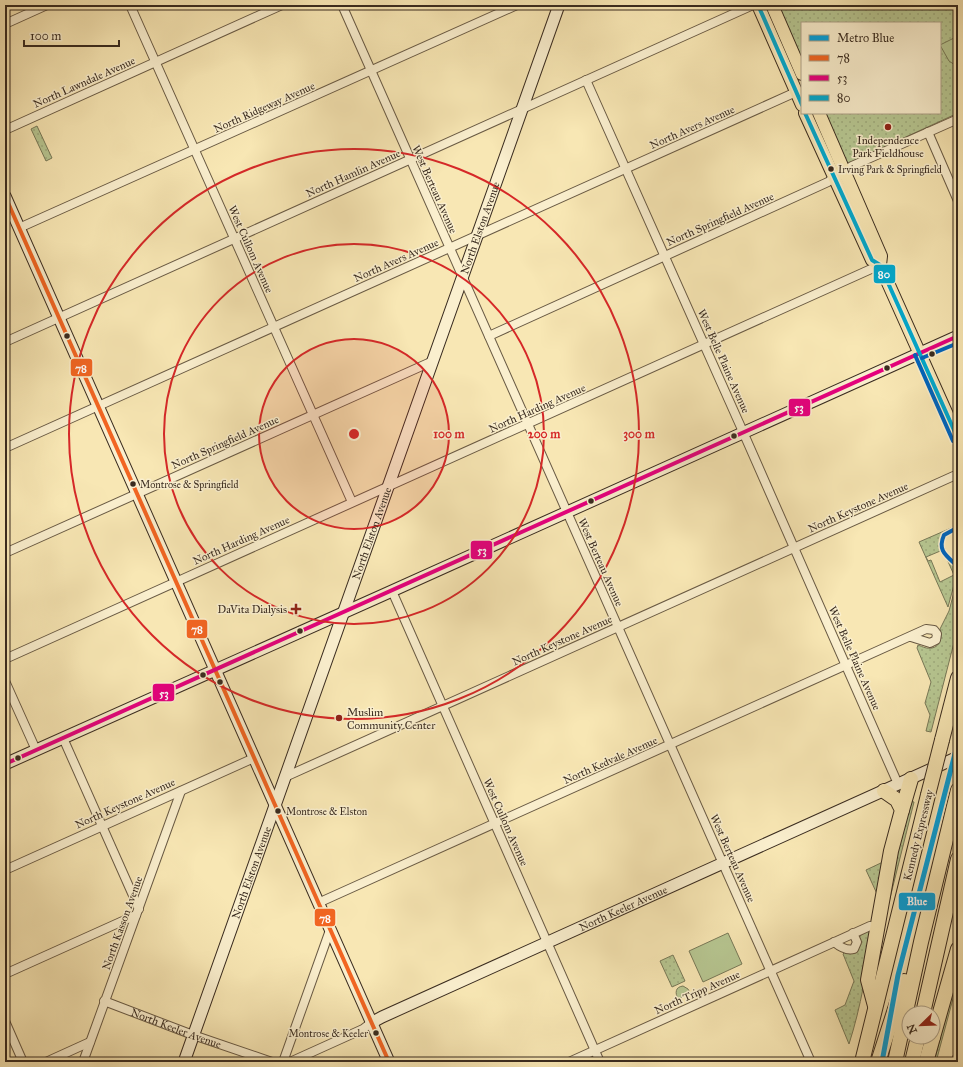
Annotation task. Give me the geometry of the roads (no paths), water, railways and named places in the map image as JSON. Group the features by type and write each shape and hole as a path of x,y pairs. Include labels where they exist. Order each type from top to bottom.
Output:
{"highway":[{"name":"Kennedy Expressway","path":"862,1062 958,678"},
{"path":"875,1007 868,980 890,858 902,810 905,781"},
{"path":"895,1062 921,942 958,790"},
{"path":"884,791 897,800 902,810"},
{"path":"925,1005 958,859"},
{"path":"878,1062 910,963 921,942"},
{"path":"941,1009 958,949"},
{"path":"912,1062 916,1045"},
{"path":"926,1062 931,1045"}],"main road":[{"path":"758,5 799,91"},
{"path":"772,5 801,72"},
{"name":"North Elston Avenue","path":"184,1062 523,109 556,8"},
{"path":"805,114 872,260 880,265"},
{"path":"819,114 845,170 880,256 880,265 958,439"},
{"path":"5,196 389,1062"},
{"path":"5,764 958,336"},
{"name":"North Keeler Avenue","path":"372,1023 382,1016 958,757"}],"street":[{"path":"5,24 47,5"},
{"name":"West Cullom Avenue","path":"130,5 352,502"},
{"name":"North Lawndale Avenue","path":"5,130 282,5"},
{"name":"West Berteau Avenue","path":"342,5 811,1062"},
{"name":"North Ridgeway Avenue","path":"19,228 517,5"},
{"name":"North Hamlin Avenue","path":"5,342 753,5"},
{"name":"West Belle Plaine Avenue","path":"586,80 847,666 905,781"},
{"name":"North Avers Avenue","path":"5,448 478,234 799,91"},
{"name":"North Springfield Avenue","path":"489,336 828,182 845,170 958,119"},
{"path":"928,132 958,200"},
{"name":"North Harding Avenue","path":"5,659 880,265"},
{"name":"North Springfield Avenue","path":"5,554 433,361"},
{"name":"North Keystone Avenue","path":"285,777 958,474"},
{"name":"West Cullom Avenue","path":"392,591 600,1062"},
{"name":"North Kedvale Avenue","path":"318,903 911,637"},
{"path":"5,681 36,750"},
{"path":"5,974 138,912 63,738"},
{"name":"North Keystone Avenue","path":"5,870 254,758"},
{"name":"North Kasson Avenue","path":"83,1062 181,791"},
{"name":"North Tripp Avenue","path":"569,1062 870,926"},
{"path":"283,1062 330,930"},
{"path":"834,942 841,947 850,950 854,949 857,942 853,933"},
{"name":"North Keeler Avenue","path":"104,1001 193,1035 272,1062"},
{"path":"5,1021 23,1062"},
{"name":"North Keeler Avenue","path":"290,1062 363,1029 372,1023"},
{"path":"46,1062 90,1042"}],"railway":[{"path":"952,1062 958,1039"}],"metro line":[{"name":"Blue","path":"882,1062 898,975 958,742"}],"place":[{"name":"Independence Park Fieldhouse","path":"888,127"},
{"name":"Irving Park & Springfield","path":"831,169"},
{"name":"Montrose & Springfield","path":"133,484"},
{"name":"DaVita Dialysis","path":"296,609"},
{"name":"Muslim Community Center","path":"339,718"},
{"name":"Montrose & Elston","path":"278,811"},
{"name":"Montrose & Keeler","path":"376,1033"}]}
